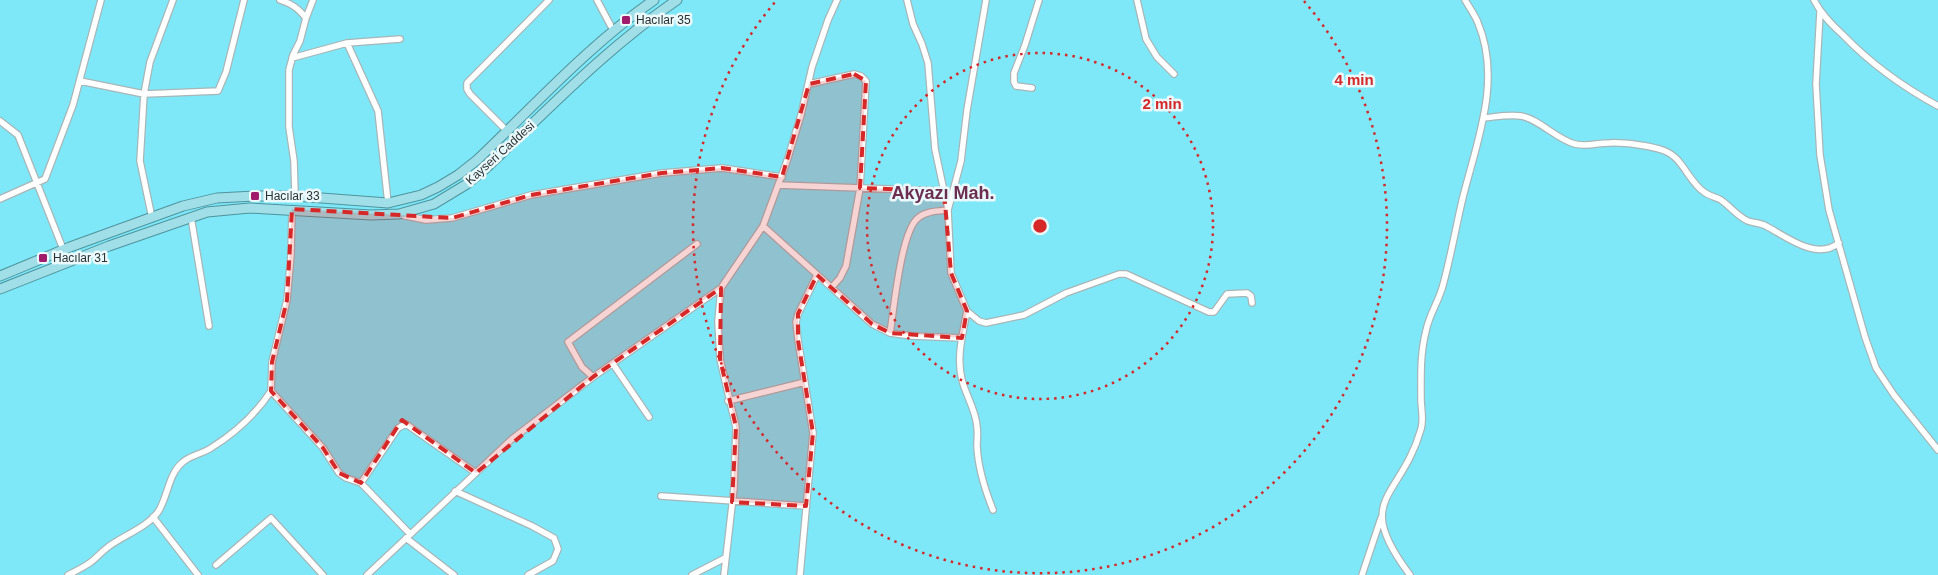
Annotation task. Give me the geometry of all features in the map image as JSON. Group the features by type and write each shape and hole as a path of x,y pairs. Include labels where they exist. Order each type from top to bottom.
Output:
{"main road":[{"name":"Kayseri Caddesi","path":"0,276 63,250 183,206 217,198 295,196 388,203 421,194 445,183 477,160 613,30 654,0"},
{"name":"Kayseri Caddesi","path":"0,289 74,259 207,212 250,208 353,214 399,214 434,204 467,184 484,170 607,53 645,22 677,0"}],"street":[{"path":"0,199 45,179 80,81 101,0"},
{"path":"152,218 140,160 144,94 150,62 173,0"},
{"path":"80,81 144,94 218,91 226,72 244,0"},
{"path":"280,0 292,4 306,18"},
{"path":"295,196 294,161 289,127 289,70 313,0"},
{"path":"508,131 470,94 467,89 467,83 549,0"},
{"path":"597,0 613,30"},
{"path":"367,575 512,439 593,377 721,288 763,226 782,177 828,20 837,0"},
{"path":"907,0 913,24 928,63 935,149 948,210 951,273 967,311 972,317 986,323 1024,315 1066,293 1122,274 1209,312 1214,312 1227,294 1247,293 1251,296 1252,303"},
{"path":"948,210 961,161 967,110 986,0"},
{"path":"1032,88 1016,86 1013,78 1039,0"},
{"path":"1138,0 1146,39 1157,57 1174,74"},
{"path":"1410,575 1395,555 1383,528 1383,503 1408,460 1422,428 1422,352 1426,329 1443,287 1488,91 1487,54 1478,23 1465,0"},
{"path":"1814,0 1820,12 1863,56 1911,92 1938,106"},
{"path":"1820,12 1816,84 1820,155 1829,210 1864,337 1876,368 1894,395 1938,450"},
{"path":"292,58 347,43 400,39"},
{"path":"347,43 378,111 388,203"},
{"path":"809,84 854,74 861,76 866,81 860,188 846,266 840,278 832,287"},
{"path":"1483,118 1521,116 1528,118 1574,144 1592,146 1608,142 1664,151 1675,156 1691,181 1704,192 1720,200 1735,213 1749,221 1765,225 1786,239 1819,250 1826,250 1839,243"},
{"path":"0,121 18,135 63,250"},
{"path":"399,214 426,220 452,218 531,195 662,173 722,168 782,177"},
{"path":"778,185 944,191"},
{"path":"68,575 89,564 107,547 153,517 163,502 176,470 184,461 209,450 228,436 261,406 271,391 272,362 287,300 292,255 292,209"},
{"path":"890,332 904,248 911,227 915,221 926,213 948,210"},
{"path":"191,217 209,326"},
{"path":"763,226 872,324 890,332 912,336 962,338"},
{"path":"593,377 582,367 568,342 697,244"},
{"path":"800,575 813,433 796,322 817,275"},
{"path":"721,288 718,321 720,359 728,400 736,427 732,502 724,575"},
{"path":"967,311 959,358 962,379 975,412 985,490 993,510"},
{"path":"613,364 649,417"},
{"path":"728,400 805,382"},
{"path":"271,391 323,448 339,473 346,478 361,483 408,536 454,575"},
{"path":"361,483 398,428 406,424 476,473"},
{"path":"456,492 532,526 554,538 558,549 556,558 553,562 528,575"},
{"path":"661,496 806,506"},
{"path":"1362,575 1382,516"},
{"path":"153,517 198,575"},
{"path":"216,565 271,518 323,575"},
{"path":"692,575 725,558"}],"highlighted area":[{"path":"854,74 866,81 860,188 944,191 951,273 967,311 962,338 890,333 872,324 817,275 798,314 798,340 813,433 806,506 732,502 736,427 720,359 721,288 593,377 476,473 402,420 361,483 339,473 323,448 271,391 272,362 287,300 292,209 452,218 531,195 662,173 722,168 782,177 809,84"}],"shaded area":[{"path":"0,0 1938,0 1938,575 0,575"}],"place":[{"name":"Hacılar 35","path":"626,20"},
{"name":"Hacılar 33","path":"255,196"},
{"name":"Hacılar 31","path":"43,258"}],"district":[{"name":"Akyazı Mah.","path":"943,193"}]}
